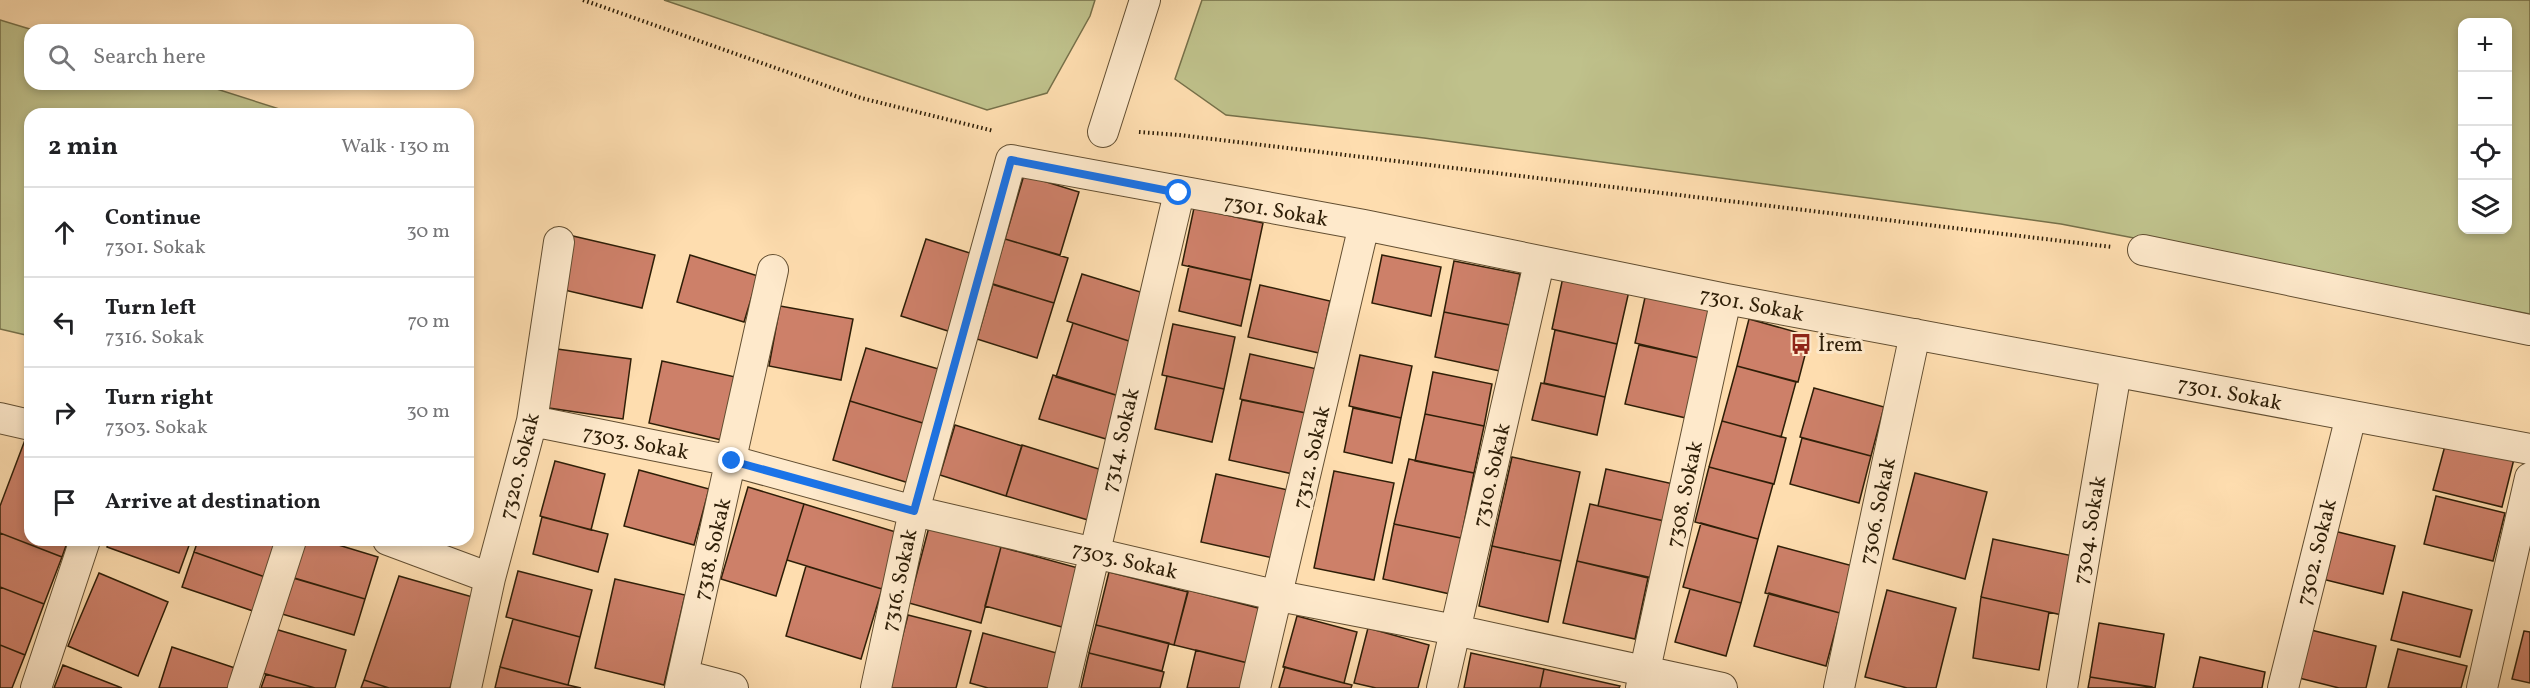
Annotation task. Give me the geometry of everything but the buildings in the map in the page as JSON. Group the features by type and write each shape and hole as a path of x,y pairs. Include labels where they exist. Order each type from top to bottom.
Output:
{"street":[{"path":"1103,132 1145,0"},
{"name":"7301. Sokak","path":"1011,160 1179,193 1364,225 1539,263 1726,299 2530,449"},
{"name":"7316. Sokak","path":"876,688 914,511 1011,160"},
{"name":"7314. Sokak","path":"1063,688 1179,193"},
{"name":"7312. Sokak","path":"1255,688 1279,596 1364,225"},
{"name":"7320. Sokak","path":"466,688 490,578 532,421 560,242"},
{"path":"2143,250 2530,330"},
{"name":"7310. Sokak","path":"1442,688 1539,263"},
{"name":"7318. Sokak","path":"681,682 773,270"},
{"name":"7308. Sokak","path":"1643,680 1726,299"},
{"name":"7306. Sokak","path":"1839,688 1915,334"},
{"name":"7304. Sokak","path":"2062,688 2116,372"},
{"name":"7302. Sokak","path":"2283,688 2350,416"},
{"path":"0,418 24,424"},
{"name":"7303. Sokak","path":"532,421 732,461 914,511 1279,596 1455,630 1643,680 1722,688"},
{"path":"2482,688 2530,478"},
{"path":"36,688 83,546"},
{"path":"243,688 289,546"},
{"path":"404,546 490,578"},
{"path":"681,682 733,688"}],"path":[{"path":"583,0 861,98 993,131 1004,131"},
{"path":"1103,132 1179,135 2143,250"}],"green space":[{"path":"664,0 1095,0 1090,16 1047,93 987,110"},
{"path":"1202,0 2530,0 2530,314 2061,224 1424,138 1226,115 1175,79"},
{"path":"0,20 24,27 24,90 220,90 276,108 24,108 24,335 0,329"}],"place":[{"name":"İrem","path":"1801,344"}],"route":[{"path":"732,461 914,511 1011,160 1179,193"}]}
